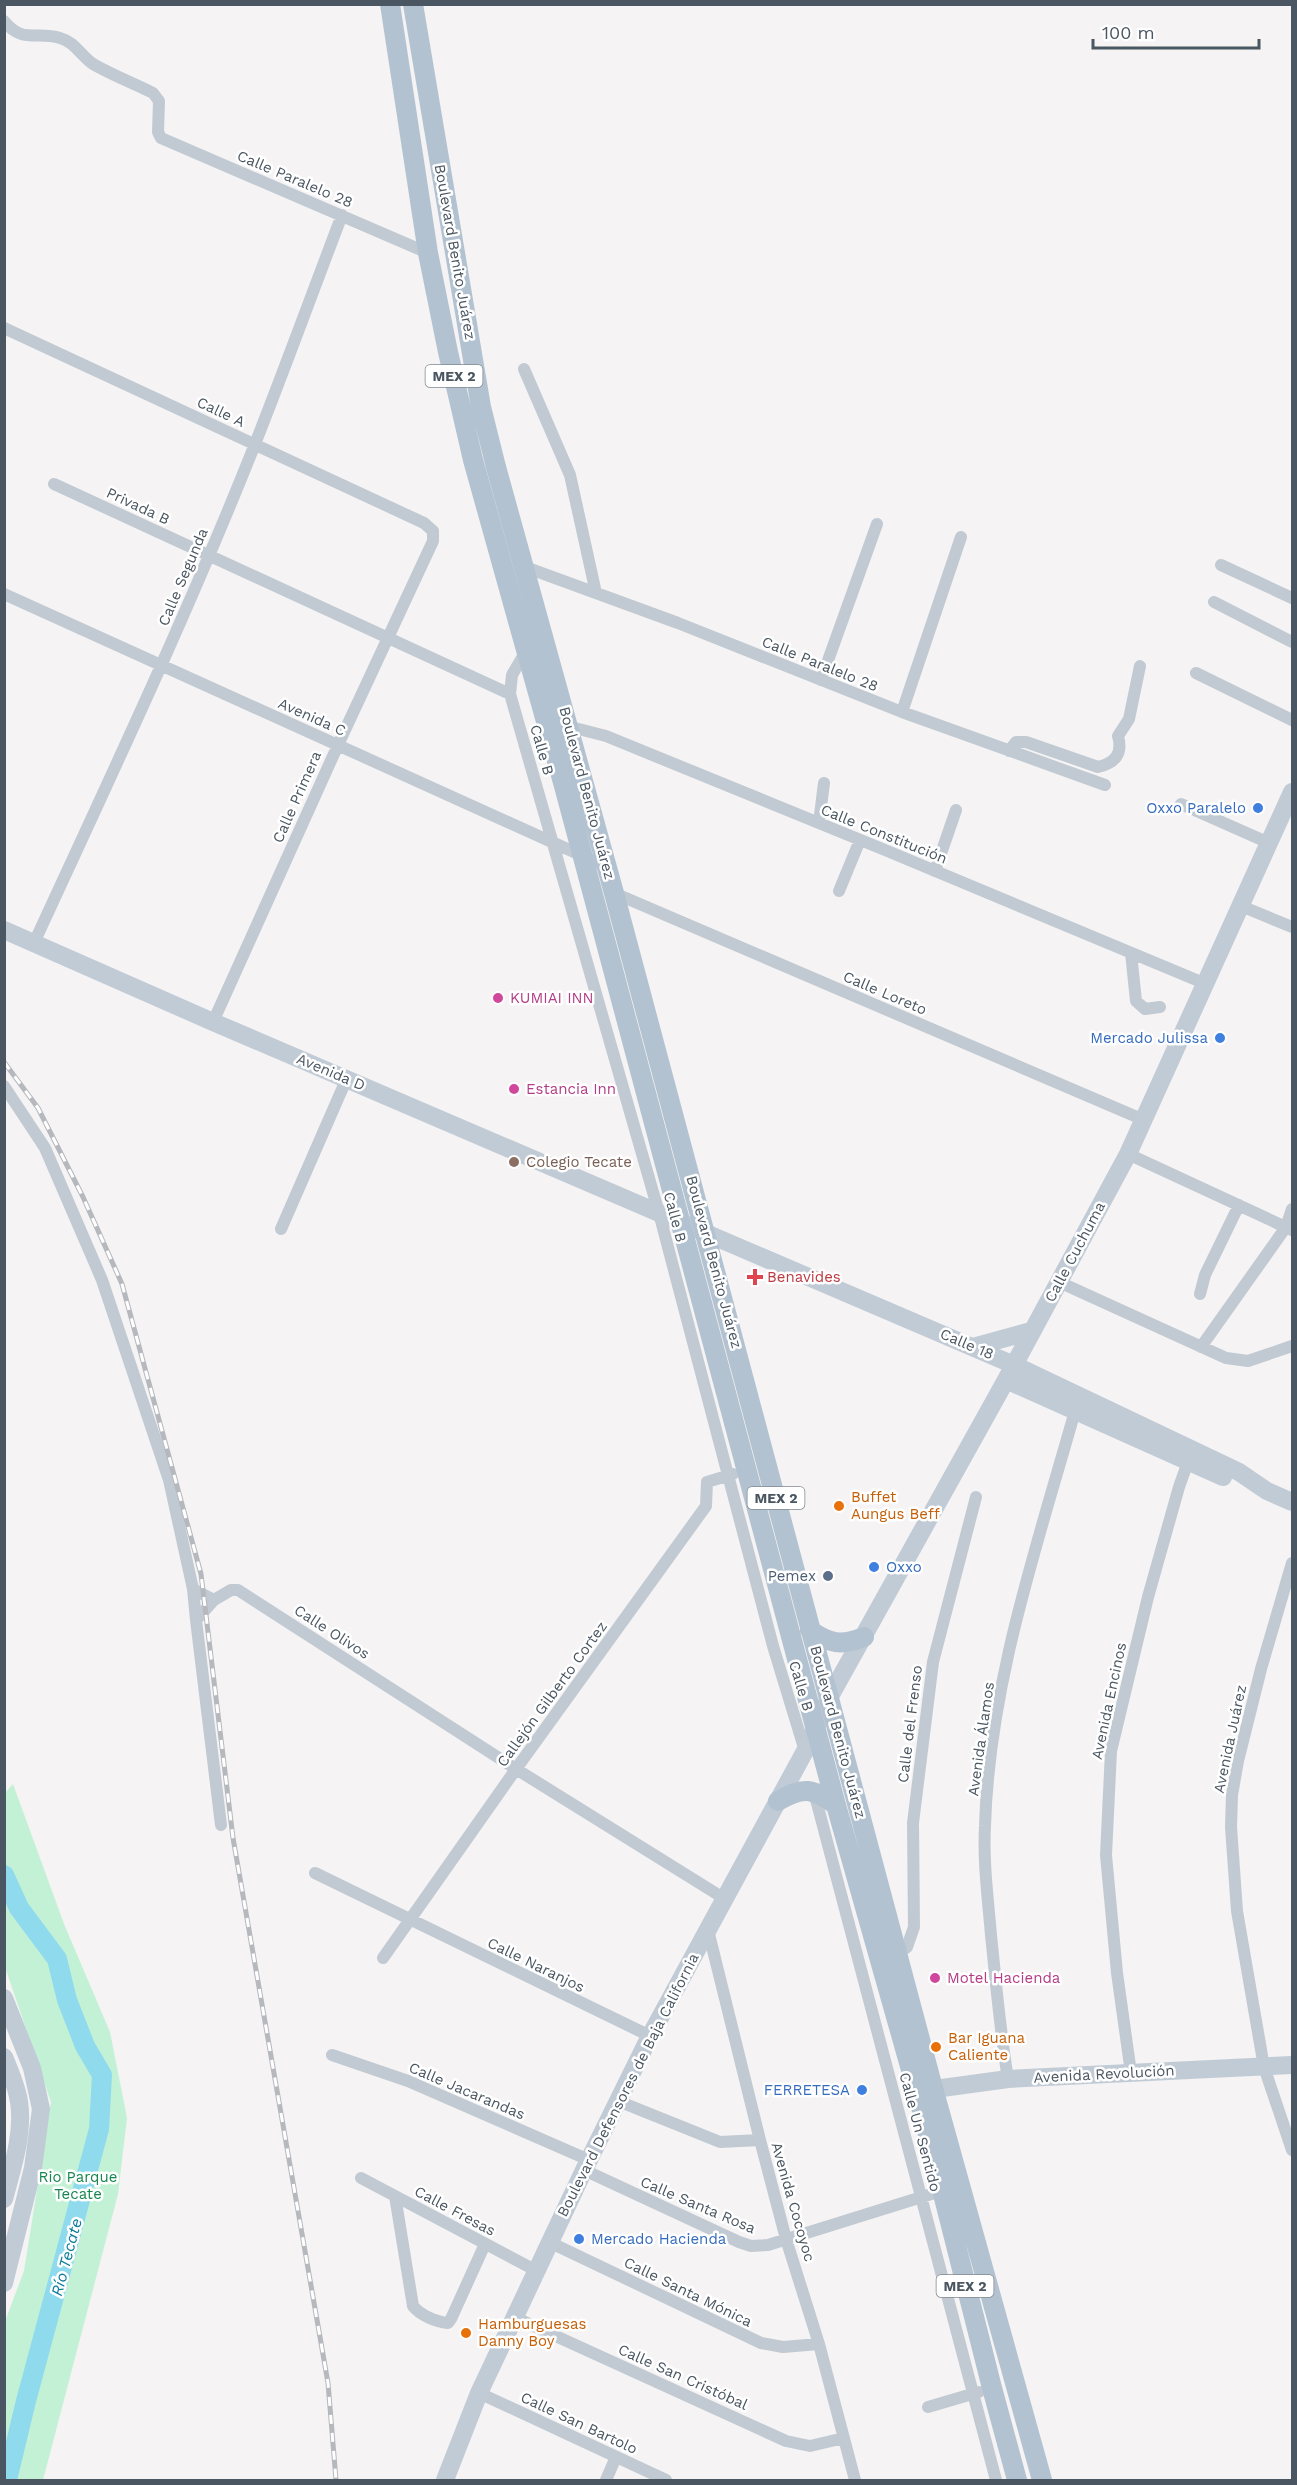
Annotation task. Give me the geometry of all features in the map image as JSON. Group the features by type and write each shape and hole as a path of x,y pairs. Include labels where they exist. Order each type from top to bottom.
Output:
{"main road":[{"name":"Boulevard Benito Juárez","path":"390,4 428,253 464,418 678,1220 737,1473 1042,2481"},
{"name":"Boulevard Benito Juárez","path":"413,4 481,407 705,1231 897,1954 925,2090 932,2194 982,2391 1017,2481"},
{"path":"464,418 472,421 489,479 507,504"},
{"path":"810,1630 823,1640 837,1644 849,1643 864,1637"},
{"path":"816,1731 828,1738 841,1781 856,1798"},
{"path":"778,1801 793,1792 809,1790 836,1805"}],"street":[{"name":"Calle Paralelo 28","path":"4,21 12,31 22,36 60,38 72,43 91,63 153,93 159,101 158,127 161,138 428,253"},
{"name":"Calle Segunda","path":"34,943 162,665 255,445 342,214"},
{"name":"Calle A","path":"5,329 424,523"},
{"path":"524,369 570,475 596,593"},
{"name":"Privada B","path":"54,484 208,555"},
{"name":"Calle Primera","path":"213,1022 388,636 434,541 433,531 424,523"},
{"path":"821,680 877,524"},
{"path":"902,712 961,537"},
{"path":"208,555 510,693 512,675 526,651"},
{"path":"1221,565 1293,598"},
{"name":"Calle Paralelo 28","path":"525,567 902,712 1105,785"},
{"name":"Avenida C","path":"4,594 554,845 607,867"},
{"path":"1214,602 1293,642"},
{"path":"1010,751 1016,742 1026,742 1098,767 1106,765 1116,757 1121,747 1118,736 1129,719 1140,666"},
{"path":"1196,673 1293,720"},
{"name":"Calle B","path":"510,693 659,1213 737,1473 773,1646 805,1751"},
{"name":"Calle Constitución","path":"547,723 606,736 1206,984"},
{"path":"819,823 824,783"},
{"name":"Calle Cuchuma","path":"829,1698 1010,1373 1128,1154 1293,792"},
{"path":"1181,804 1269,843"},
{"path":"935,871 956,810"},
{"path":"839,891 860,840"},
{"name":"Calle Loreto","path":"614,893 1144,1120"},
{"path":"1241,906 1293,927"},
{"name":"Avenida D","path":"4,930 659,1213"},
{"path":"1131,953 1136,1001 1145,1009 1160,1007"},
{"path":"281,1229 347,1078"},
{"path":"4,1086 45,1148 102,1280 169,1480 193,1589 221,1825"},
{"path":"1128,1154 1289,1228"},
{"path":"1200,1294 1206,1275 1239,1205"},
{"path":"1201,1347 1289,1228 1293,1209"},
{"name":"Calle 18","path":"659,1213 973,1347 1010,1373 1076,1411 1190,1457 1239,1472 1267,1491 1293,1502"},
{"path":"1059,1282 1226,1358 1248,1361 1293,1346"},
{"path":"973,1347 1031,1331"},
{"name":"Calle 18","path":"1010,1373 1190,1457"},
{"name":"Avenida Álamos","path":"1008,2079 987,1896 985,1827 991,1756 1001,1690 1020,1609 1076,1411"},
{"name":"Avenida Encinos","path":"1131,2073 1117,1974 1106,1855 1111,1751 1148,1597 1190,1457"},
{"name":"Callejón Gilberto Cortez","path":"383,1958 706,1506 707,1482 737,1473"},
{"name":"Calle del Frenso","path":"897,1954 907,1947 914,1927 913,1823 933,1662 976,1497"},
{"name":"Avenida Juárez","path":"1293,1563 1261,1669 1238,1761 1232,1796 1231,1851 1237,1911 1264,2067 1293,2150"},
{"path":"193,1589 214,1600 196,1620"},
{"name":"Calle Olivos","path":"214,1600 231,1590 238,1590 516,1769 725,1899"},
{"name":"Boulevard Defensores de Baja California","path":"445,2481 479,2393 586,2165 650,2036 816,1731 829,1698"},
{"name":"Calle Un Sentido","path":"814,1792 895,2098 932,2194"},
{"name":"Calle Naranjos","path":"315,1873 650,2036"},
{"name":"Avenida Cocoyoc","path":"708,1930 786,2239 819,2344 855,2481"},
{"path":"4,1998 32,2068 41,2109 33,2168 4,2283"},
{"name":"Calle Jacarandas","path":"332,2055 408,2081 586,2165"},
{"path":"4,2057 19,2099 20,2112 14,2159 4,2199"},
{"name":"Avenida Revolución","path":"925,2090 1008,2079 1293,2065"},
{"path":"895,2098 925,2090"},
{"path":"618,2101 720,2142 760,2140"},
{"name":"Calle Santa Rosa","path":"586,2165 739,2242 760,2247 932,2194"},
{"name":"Calle Fresas","path":"361,2178 535,2270"},
{"path":"395,2196 413,2306 424,2315 448,2323 485,2244"},
{"name":"Calle Santa Mónica","path":"549,2242 761,2343 783,2347 819,2344"},
{"name":"Calle San Cristóbal","path":"514,2317 786,2441 810,2446 844,2438"},
{"path":"928,2407 982,2391 996,2481"},
{"name":"Calle San Bartolo","path":"479,2393 666,2481"},
{"path":"606,2481 616,2457"}],"green space":[{"name":"Rio Parque Tecate","path":"13,1784 64,1924 110,2032 127,2118 118,2194 43,2480 5,2480 4,2324 24,2271 51,2102 5,1967 4,1794"}],"waterway":[{"name":"Río Tecate","path":"4,1875 19,1908 57,1959 67,2000 85,2046 102,2075 99,2129 7,2480"}],"railway":[{"path":"4,1062 38,1108 83,1197 122,1284 201,1574 233,1838 328,2383 336,2480"}],"place":[{"name":"Oxxo Paralelo","path":"1258,808"},
{"name":"KUMIAI INN","path":"498,998"},
{"name":"Mercado Julissa","path":"1220,1038"},
{"name":"Estancia Inn","path":"514,1089"},
{"name":"Colegio Tecate","path":"514,1162"},
{"name":"Benavides","path":"755,1277"},
{"name":"Buffet Aungus Beff","path":"839,1506"},
{"name":"Oxxo","path":"874,1567"},
{"name":"Pemex","path":"828,1576"},
{"name":"Motel Hacienda","path":"935,1978"},
{"name":"Bar Iguana Caliente","path":"936,2047"},
{"name":"FERRETESA","path":"862,2090"},
{"name":"Mercado Hacienda","path":"579,2239"},
{"name":"Hamburguesas Danny Boy","path":"466,2333"}]}
